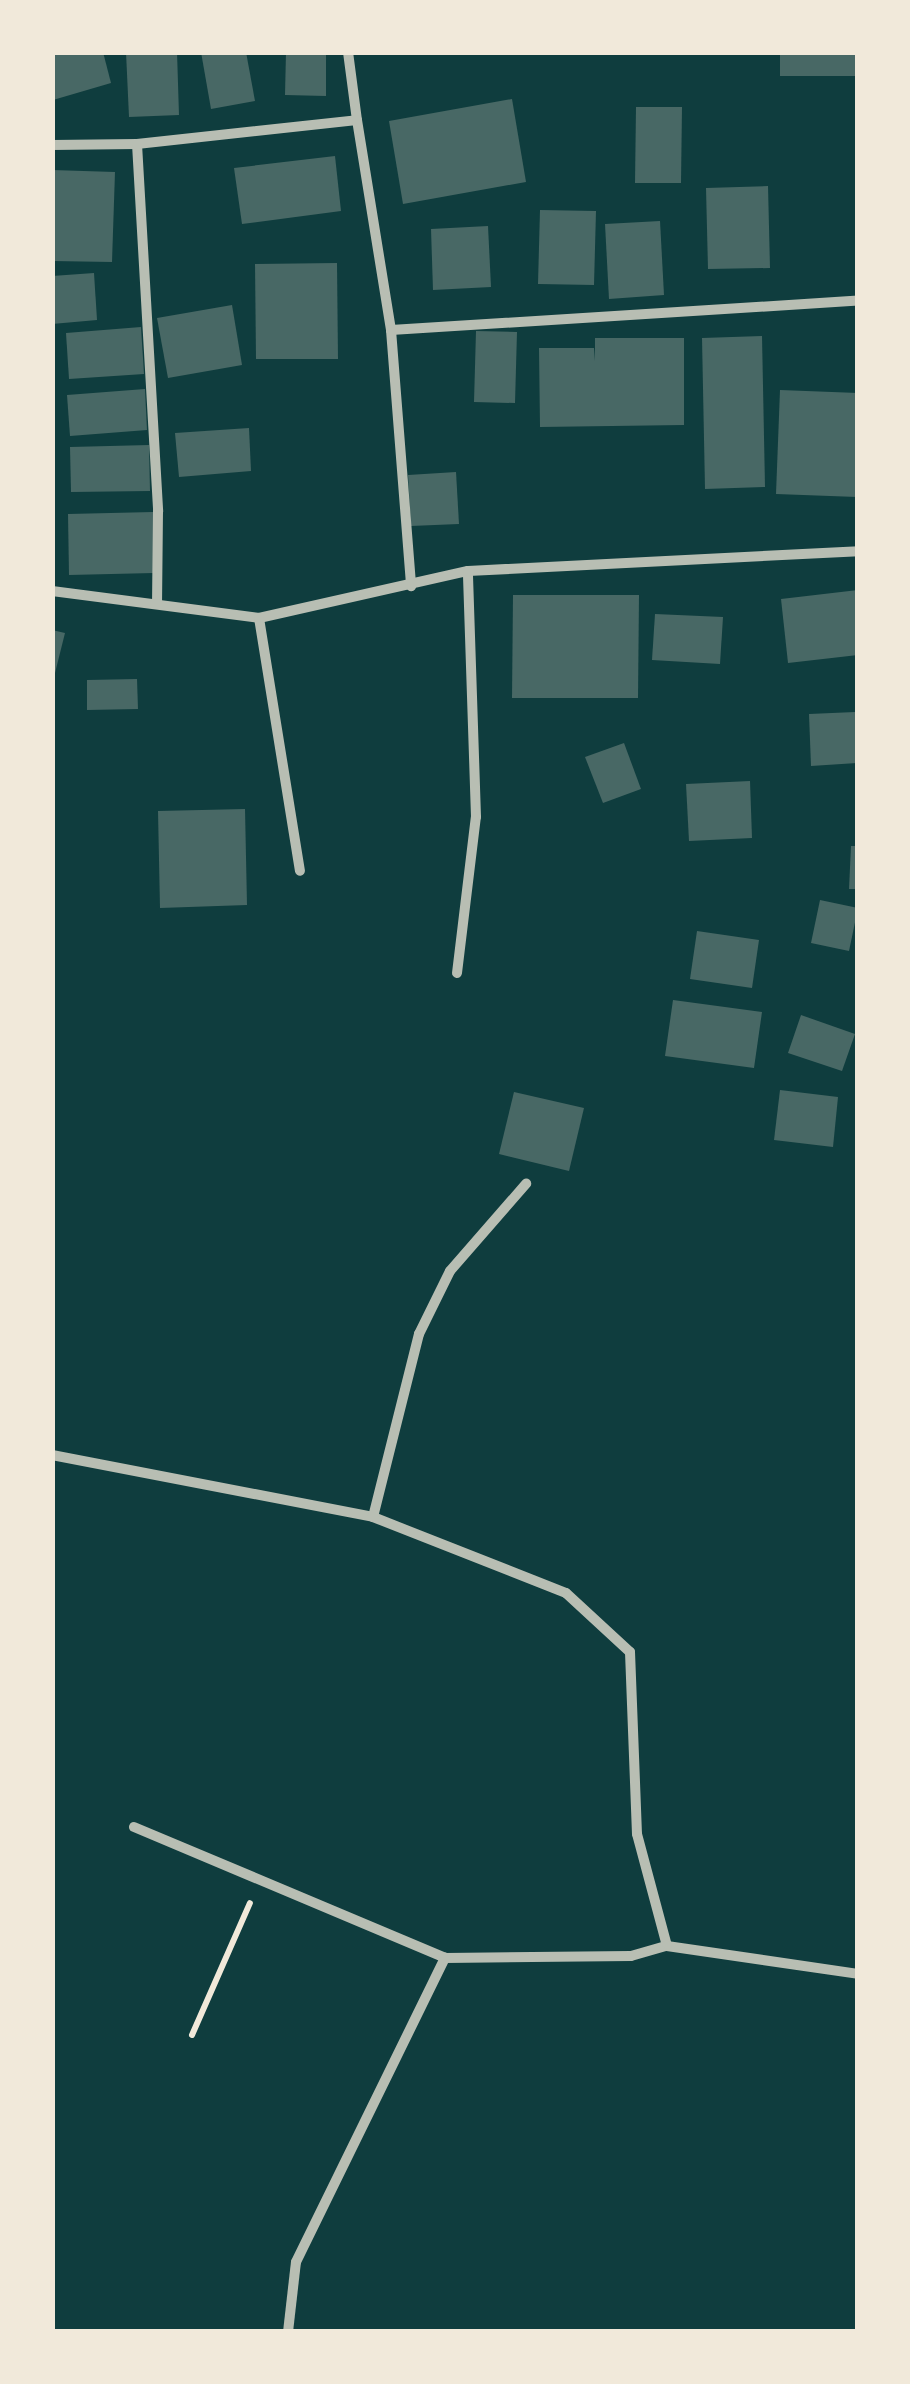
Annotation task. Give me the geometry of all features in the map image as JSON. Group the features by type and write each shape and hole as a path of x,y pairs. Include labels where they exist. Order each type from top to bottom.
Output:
{"street":[{"path":"348,52 391,330 411,586"},
{"path":"52,144 137,144 357,120"},
{"path":"137,144 158,512 157,604"},
{"path":"391,330 858,301"},
{"path":"52,592 258,618 468,571 858,550"},
{"path":"457,973 476,817 468,571"},
{"path":"258,618 300,871"},
{"path":"373,1517 419,1334 450,1271 526,1184"},
{"path":"52,1455 373,1517 566,1593 630,1652 637,1834 668,1946"},
{"path":"134,1827 445,1958 630,1956 668,1946 858,1974"},
{"path":"288,2332 296,2262 445,1958"}],"path":[{"path":"192,2035 261,1880"}],"building":[{"path":"52,52 103,52 111,83 53,100"},
{"path":"126,52 177,52 179,115 129,117"},
{"path":"201,52 246,52 255,101 211,109"},
{"path":"286,52 326,52 326,96 285,95"},
{"path":"780,52 858,52 858,76 780,76"},
{"path":"512,99 526,182 403,204 389,121"},
{"path":"636,107 682,107 681,183 635,183"},
{"path":"335,156 341,211 242,224 234,168"},
{"path":"52,170 115,172 112,262 52,261"},
{"path":"768,186 770,268 708,269 706,188"},
{"path":"540,210 596,211 594,285 538,284"},
{"path":"660,221 664,295 609,299 605,224"},
{"path":"488,226 491,287 433,290 431,229"},
{"path":"337,263 338,359 256,359 255,264"},
{"path":"94,273 97,320 52,324 52,276"},
{"path":"232,305 242,365 168,378 157,318"},
{"path":"141,327 144,374 69,379 66,333"},
{"path":"476,331 517,332 515,403 474,402"},
{"path":"762,336 765,487 705,489 702,338"},
{"path":"595,338 684,338 684,425 540,427 539,348 594,348 595,361"},
{"path":"145,389 147,430 70,436 67,395"},
{"path":"780,390 858,393 857,497 776,494"},
{"path":"249,428 251,471 179,477 175,433"},
{"path":"149,445 150,491 71,492 70,447"},
{"path":"456,472 459,524 411,526 408,475"},
{"path":"153,512 154,573 69,575 68,514"},
{"path":"858,590 858,655 788,663 781,599"},
{"path":"513,595 639,595 638,698 512,698"},
{"path":"655,614 723,617 720,664 652,660"},
{"path":"52,630 65,633 54,677 52,677"},
{"path":"137,679 138,709 87,710 87,680"},
{"path":"855,712 857,763 811,766 809,714"},
{"path":"624,743 641,789 603,803 585,757"},
{"path":"750,781 752,838 689,841 686,784"},
{"path":"245,809 247,905 160,908 158,811"},
{"path":"851,846 858,846 858,889 849,889"},
{"path":"820,900 858,908 849,951 811,943"},
{"path":"697,931 759,940 752,988 690,979"},
{"path":"673,1000 762,1012 754,1068 665,1056"},
{"path":"801,1015 855,1034 842,1071 788,1053"},
{"path":"780,1090 838,1097 833,1147 774,1140"},
{"path":"514,1092 584,1108 569,1171 499,1154"}]}
